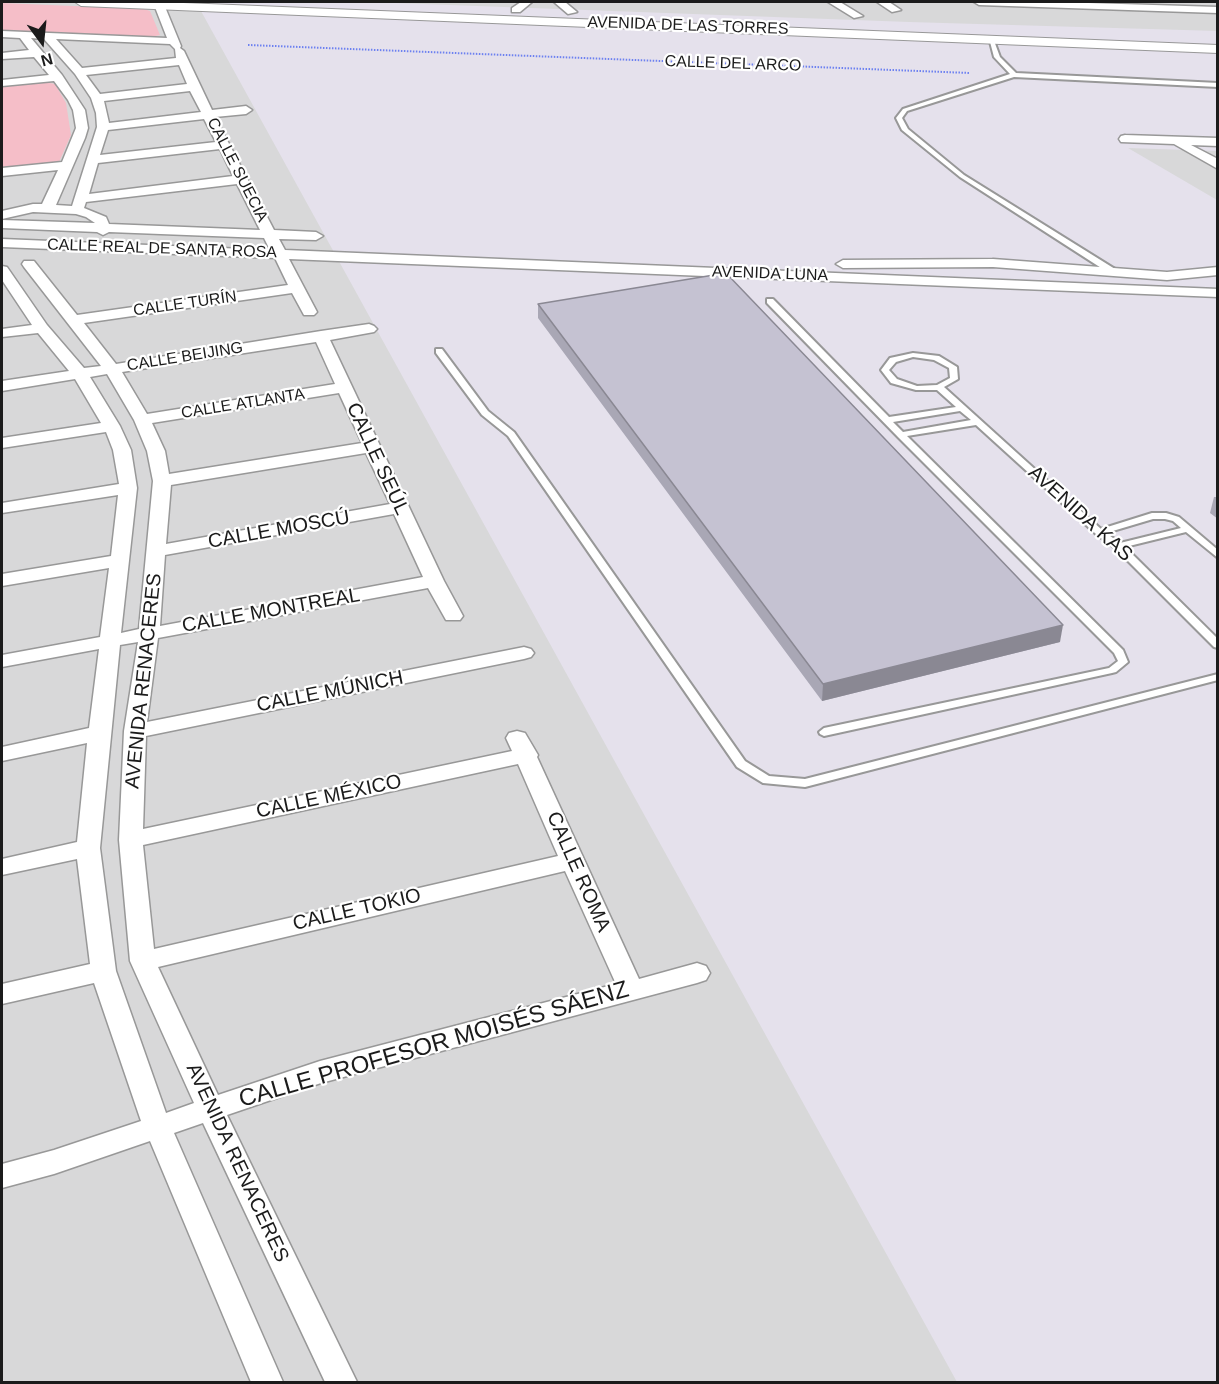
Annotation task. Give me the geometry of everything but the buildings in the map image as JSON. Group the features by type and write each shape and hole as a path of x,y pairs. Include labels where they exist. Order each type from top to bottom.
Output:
{"street":[{"name":"AVENIDA DE LAS TORRES","path":"81,2 159,3 1218,49"},
{"name":"AVENIDA DE LAS TORRES","path":"307,2 1218,38"},
{"path":"516,10 527,2"},
{"path":"559,2 572,12"},
{"path":"833,2 858,16"},
{"path":"882,2 896,10"},
{"path":"979,2 1218,10"},
{"name":"CALLE SUECIA","path":"159,3 194,87 309,312"},
{"path":"2,33 177,50"},
{"path":"22,34 77,104 81,128 48,207"},
{"path":"47,36 79,72 97,98 104,127 78,204"},
{"path":"79,72 177,50"},
{"path":"2,56 38,53"},
{"path":"2,83 57,77"},
{"path":"97,98 194,87"},
{"path":"104,127 246,110"},
{"path":"1125,139 1218,142"},
{"path":"1175,141 1218,165"},
{"path":"93,160 224,146"},
{"path":"2,172 67,165"},
{"path":"2,215 242,179"},
{"path":"78,204 101,220 104,228 100,238 88,247"},
{"name":"CALLE REAL DE SANTA ROSA","path":"2,224 316,236"},
{"name":"CALLE REAL DE SANTA ROSA","path":"2,243 323,255"},
{"name":"AVENIDA RENACERES","path":"88,247 3,275 80,374 112,426 122,450 128,488 121,560 109,641 88,848 102,971 157,1126 267,1383"},
{"name":"AVENIDA LUNA","path":"323,255 1218,293"},
{"name":"AVENIDA RENACERES","path":"41,262 74,320 112,369 142,420 156,451 162,481 158,551 135,731 131,840 143,961 341,1383"},
{"path":"800,265 993,263 1167,276 1218,271"},
{"name":"CALLE TURÍN","path":"74,320 297,288"},
{"path":"2,333 42,328"},
{"name":"CALLE BEIJING","path":"2,386 369,329"},
{"name":"CALLE SEÚL","path":"321,336 434,581 453,616"},
{"name":"CALLE ATLANTA","path":"142,420 344,387"},
{"path":"2,443 112,426"},
{"path":"162,481 372,447"},
{"path":"2,508 128,488"},
{"name":"CALLE MOSCÚ","path":"158,551 400,508"},
{"path":"2,580 121,560"},
{"name":"CALLE MONTREAL","path":"2,661 434,581"},
{"name":"CALLE MÚNICH","path":"135,731 524,653"},
{"path":"2,754 99,733"},
{"name":"CALLE MÉXICO","path":"131,840 522,746"},
{"name":"CALLE ROMA","path":"522,746 631,990"},
{"path":"2,867 88,848"},
{"name":"CALLE TOKIO","path":"143,961 572,861"},
{"path":"2,994 102,971"},
{"name":"CALLE PROFESOR MOISÉS SÁENZ","path":"2,1176 54,1162 320,1072 697,973"}],"lane":[{"path":"990,39 997,57 1014,75"},
{"path":"1112,271 962,176 905,130 899,118 905,110 1014,75 1218,85"},
{"path":"770,301 1119,652 1123,662 1112,670 824,732"},
{"path":"439,351 485,412 511,434 741,764 767,780 805,783 1218,677"},
{"path":"913,355 936,358 953,367 954,379 939,387 916,388 894,381 885,370 893,360 903,357 913,355"},
{"name":"AVENIDA KAS","path":"939,387 1099,532 1118,546 1218,645"},
{"path":"887,420 962,408"},
{"path":"901,435 977,422"},
{"path":"1099,532 1152,516 1176,519 1218,555"},
{"path":"1118,546 1188,529"}],"path":[{"name":"CALLE DEL ARCO","path":"248,45 1014,75"}],"shaded area":[{"path":"2,2 196,2 957,1382 2,1382"},
{"path":"369,2 1217,2 1218,31 909,22"},
{"path":"2,3 144,9 150,11 160,35 151,37 2,31"},
{"path":"44,82 55,84 66,103 71,135 59,162 2,171 2,87"},
{"path":"1128,148 1217,151 1217,200"}]}
